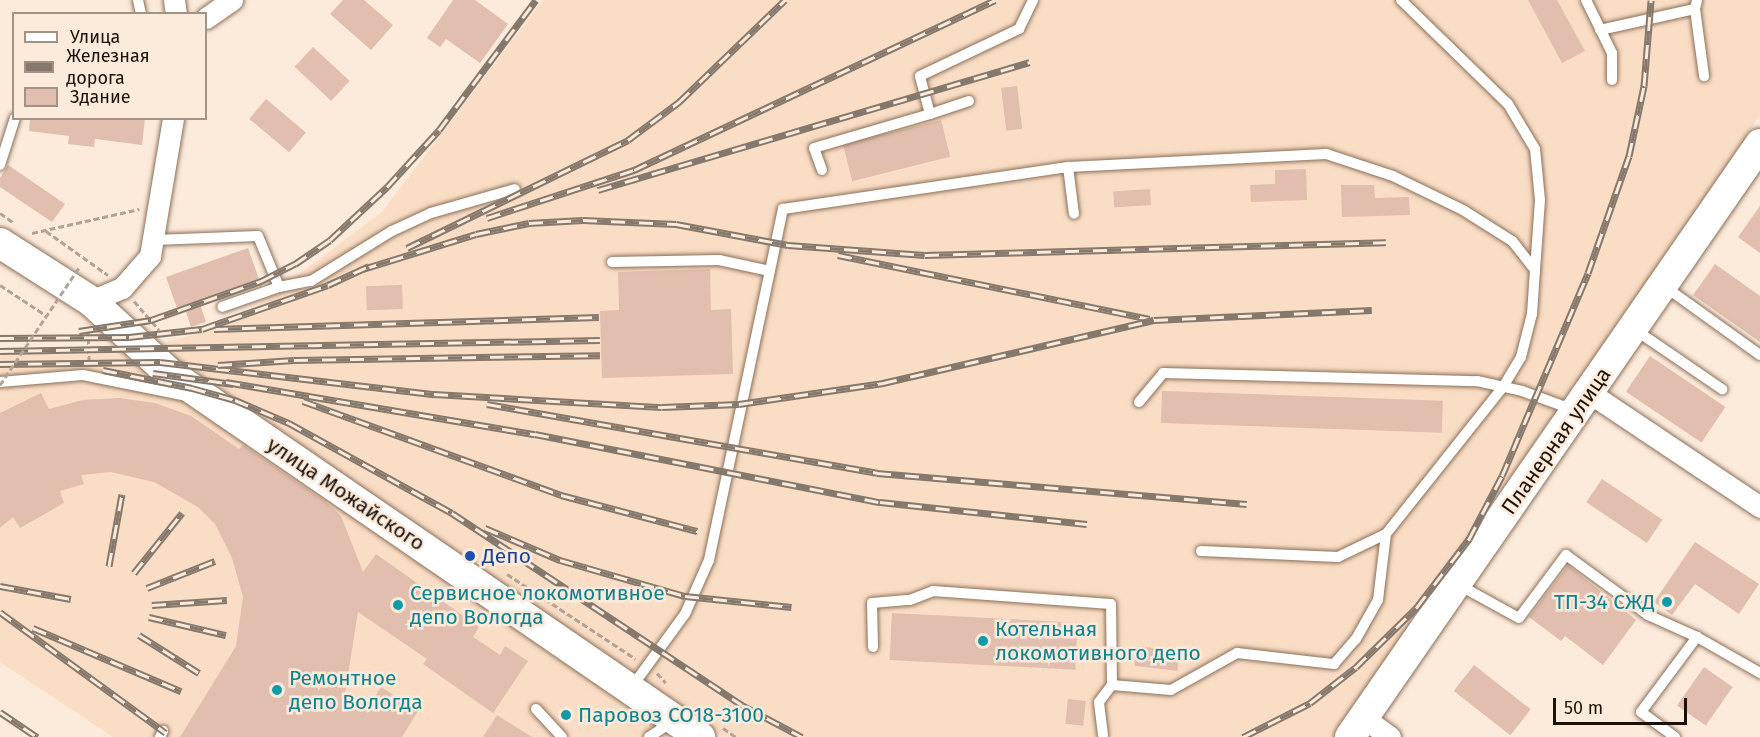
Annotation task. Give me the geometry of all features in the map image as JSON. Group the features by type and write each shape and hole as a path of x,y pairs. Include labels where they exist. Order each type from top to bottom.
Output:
{"main road":[{"name":"Планерная улица","path":"1357,728 1758,152"},
{"name":"улица Можайского","path":"14,232 169,374 700,737"}],"street":[{"path":"207,17 232,0"},
{"path":"91,301 122,288 150,256 155,240 173,120"},
{"path":"1584,402 1760,507"},
{"path":"1357,728 1389,737"}],"lane":[{"path":"930,114 920,76 1019,29 1033,0"},
{"path":"1201,550 1338,557 1386,534 1503,387 1521,357 1532,314 1540,200 1535,150 1508,104 1401,0"},
{"path":"1586,0 1612,53 1612,80"},
{"path":"1600,30 1696,5 1704,76"},
{"path":"822,170 814,148 969,102"},
{"path":"0,165 14,120"},
{"path":"630,689 685,614 709,560 783,209 1068,167 1326,154 1393,176 1463,210 1512,241 1535,270"},
{"path":"1068,167 1074,214"},
{"path":"222,307 279,287 311,281 392,231 431,213 515,189"},
{"path":"155,240 258,236 279,287"},
{"path":"612,262 719,260 770,272"},
{"path":"1664,285 1760,355"},
{"path":"1634,328 1722,389"},
{"path":"1139,402 1163,373 1477,381 1584,402"},
{"path":"0,384 83,375 209,401"},
{"path":"1112,685 1171,690 1237,653 1334,664 1356,639 1378,600 1386,534"},
{"path":"1457,584 1519,618 1566,555 1648,615 1697,637 1760,673"},
{"path":"873,647 872,603 910,600 933,591 1111,604 1112,685 1099,702 1103,735"},
{"path":"1675,737 1641,712 1697,637"},
{"path":"536,709 562,737"},
{"path":"649,737 675,720"}],"path":[{"path":"0,213 14,232 34,234 139,209 140,198"},
{"path":"0,384 80,266"},
{"path":"0,285 47,316"}],"shaded area":[{"path":"543,0 1760,0 1760,115 1515,484 1335,737 723,737 674,704 651,737 113,737 0,662 0,353 97,354 144,348 219,328 249,312 382,212"}],"building":[{"path":"343,0 364,0 393,25 371,50 330,14"},
{"path":"453,0 475,0 508,24 480,63 446,39 440,47 427,38"},
{"path":"1528,0 1557,0 1585,51 1562,63"},
{"path":"313,47 350,81 331,101 295,67"},
{"path":"1017,86 1022,129 1006,131 1001,88"},
{"path":"266,99 306,132 289,152 249,119"},
{"path":"30,120 145,120 142,145 95,139 94,147 68,144 69,136 29,131"},
{"path":"941,120 950,157 852,181 843,144"},
{"path":"8,165 65,204 52,222 0,187 0,178"},
{"path":"1306,169 1307,200 1251,202 1250,185 1275,184 1275,170"},
{"path":"1341,185 1374,185 1375,198 1409,197 1410,215 1342,217"},
{"path":"1150,189 1151,205 1114,208 1113,192"},
{"path":"1760,206 1760,253 1738,237"},
{"path":"248,248 259,279 199,301 206,322 191,327 184,306 177,308 166,277"},
{"path":"1715,264 1760,296 1760,342 1693,295"},
{"path":"710,269 711,310 731,309 733,374 602,378 600,311 619,310 618,272"},
{"path":"402,285 403,309 367,310 366,286"},
{"path":"1650,356 1725,407 1701,443 1626,392"},
{"path":"1162,391 1443,401 1442,433 1161,423"},
{"path":"41,393 49,409 83,400 119,398 155,403 191,416 239,449 243,445 326,502 341,516 363,572 376,554 479,627 473,637 500,655 505,646 528,661 493,713 423,664 427,659 358,612 345,693 368,708 381,687 418,711 402,737 180,737 236,646 243,597 232,558 215,524 198,507 154,482 111,472 81,475 84,484 60,491 64,503 20,528 13,517 0,528 0,413"},
{"path":"1602,479 1663,520 1647,543 1586,502"},
{"path":"1695,542 1759,584 1739,614 1695,584 1672,615 1654,602"},
{"path":"1568,565 1636,620 1603,665 1565,636 1561,641 1529,617"},
{"name":"Котельная локомотивного депо","path":"892,613 1078,623 1075,670 890,660"},
{"path":"1137,646 1180,651 1177,671 1135,666"},
{"path":"1474,665 1531,709 1510,735 1454,691"},
{"path":"1704,667 1733,687 1706,726 1677,706"},
{"path":"1068,699 1086,701 1083,726 1065,724"},
{"path":"497,715 532,737 483,737"}],"railway":[{"path":"79,331 151,320 261,281 295,264 330,240 387,187 439,130 536,0"},
{"path":"407,248 628,140 679,102 785,0"},
{"path":"487,218 634,170 995,0"},
{"path":"1243,737 1310,703 1356,667 1417,607 1469,539 1502,476 1588,273 1629,156 1644,86 1651,0"},
{"path":"598,190 1029,62"},
{"path":"363,269 476,234 529,223 583,220 676,224 788,245 925,255 1386,242"},
{"path":"838,255 1150,319"},
{"path":"0,338 129,337 202,329 328,285 369,266"},
{"path":"0,364 160,362 434,394 662,407 739,404 883,383 1154,320 1372,310"},
{"path":"214,329 599,317"},
{"path":"0,351 600,340"},
{"path":"218,365 294,360 600,355"},
{"path":"103,370 192,388 235,400 289,423 452,513 742,705 802,737"},
{"path":"153,373 233,384"},
{"path":"226,382 535,434 880,502 1087,524"},
{"path":"303,401 561,495 697,531"},
{"path":"487,404 877,473 1247,504"},
{"path":"109,566 122,494"},
{"path":"134,573 182,513"},
{"path":"485,528 560,560 685,596 791,607"},
{"path":"147,588 215,561"},
{"path":"0,586 71,599"},
{"path":"152,605 227,600"},
{"path":"0,612 166,733"},
{"path":"149,617 226,635"},
{"path":"33,628 181,691"},
{"path":"139,635 199,673"},
{"path":"0,712 37,737"}],"place":[{"name":"Депо","path":"470,556"},
{"name":"ТП-34 СЖД","path":"1667,602"},
{"name":"Сервисное локомотивное депо Вологда","path":"398,605"},
{"name":"Котельная локомотивного депо","path":"983,641"},
{"name":"Ремонтное депо Вологда","path":"277,690"},
{"name":"Паровоз СО18-3100","path":"566,715"}]}
